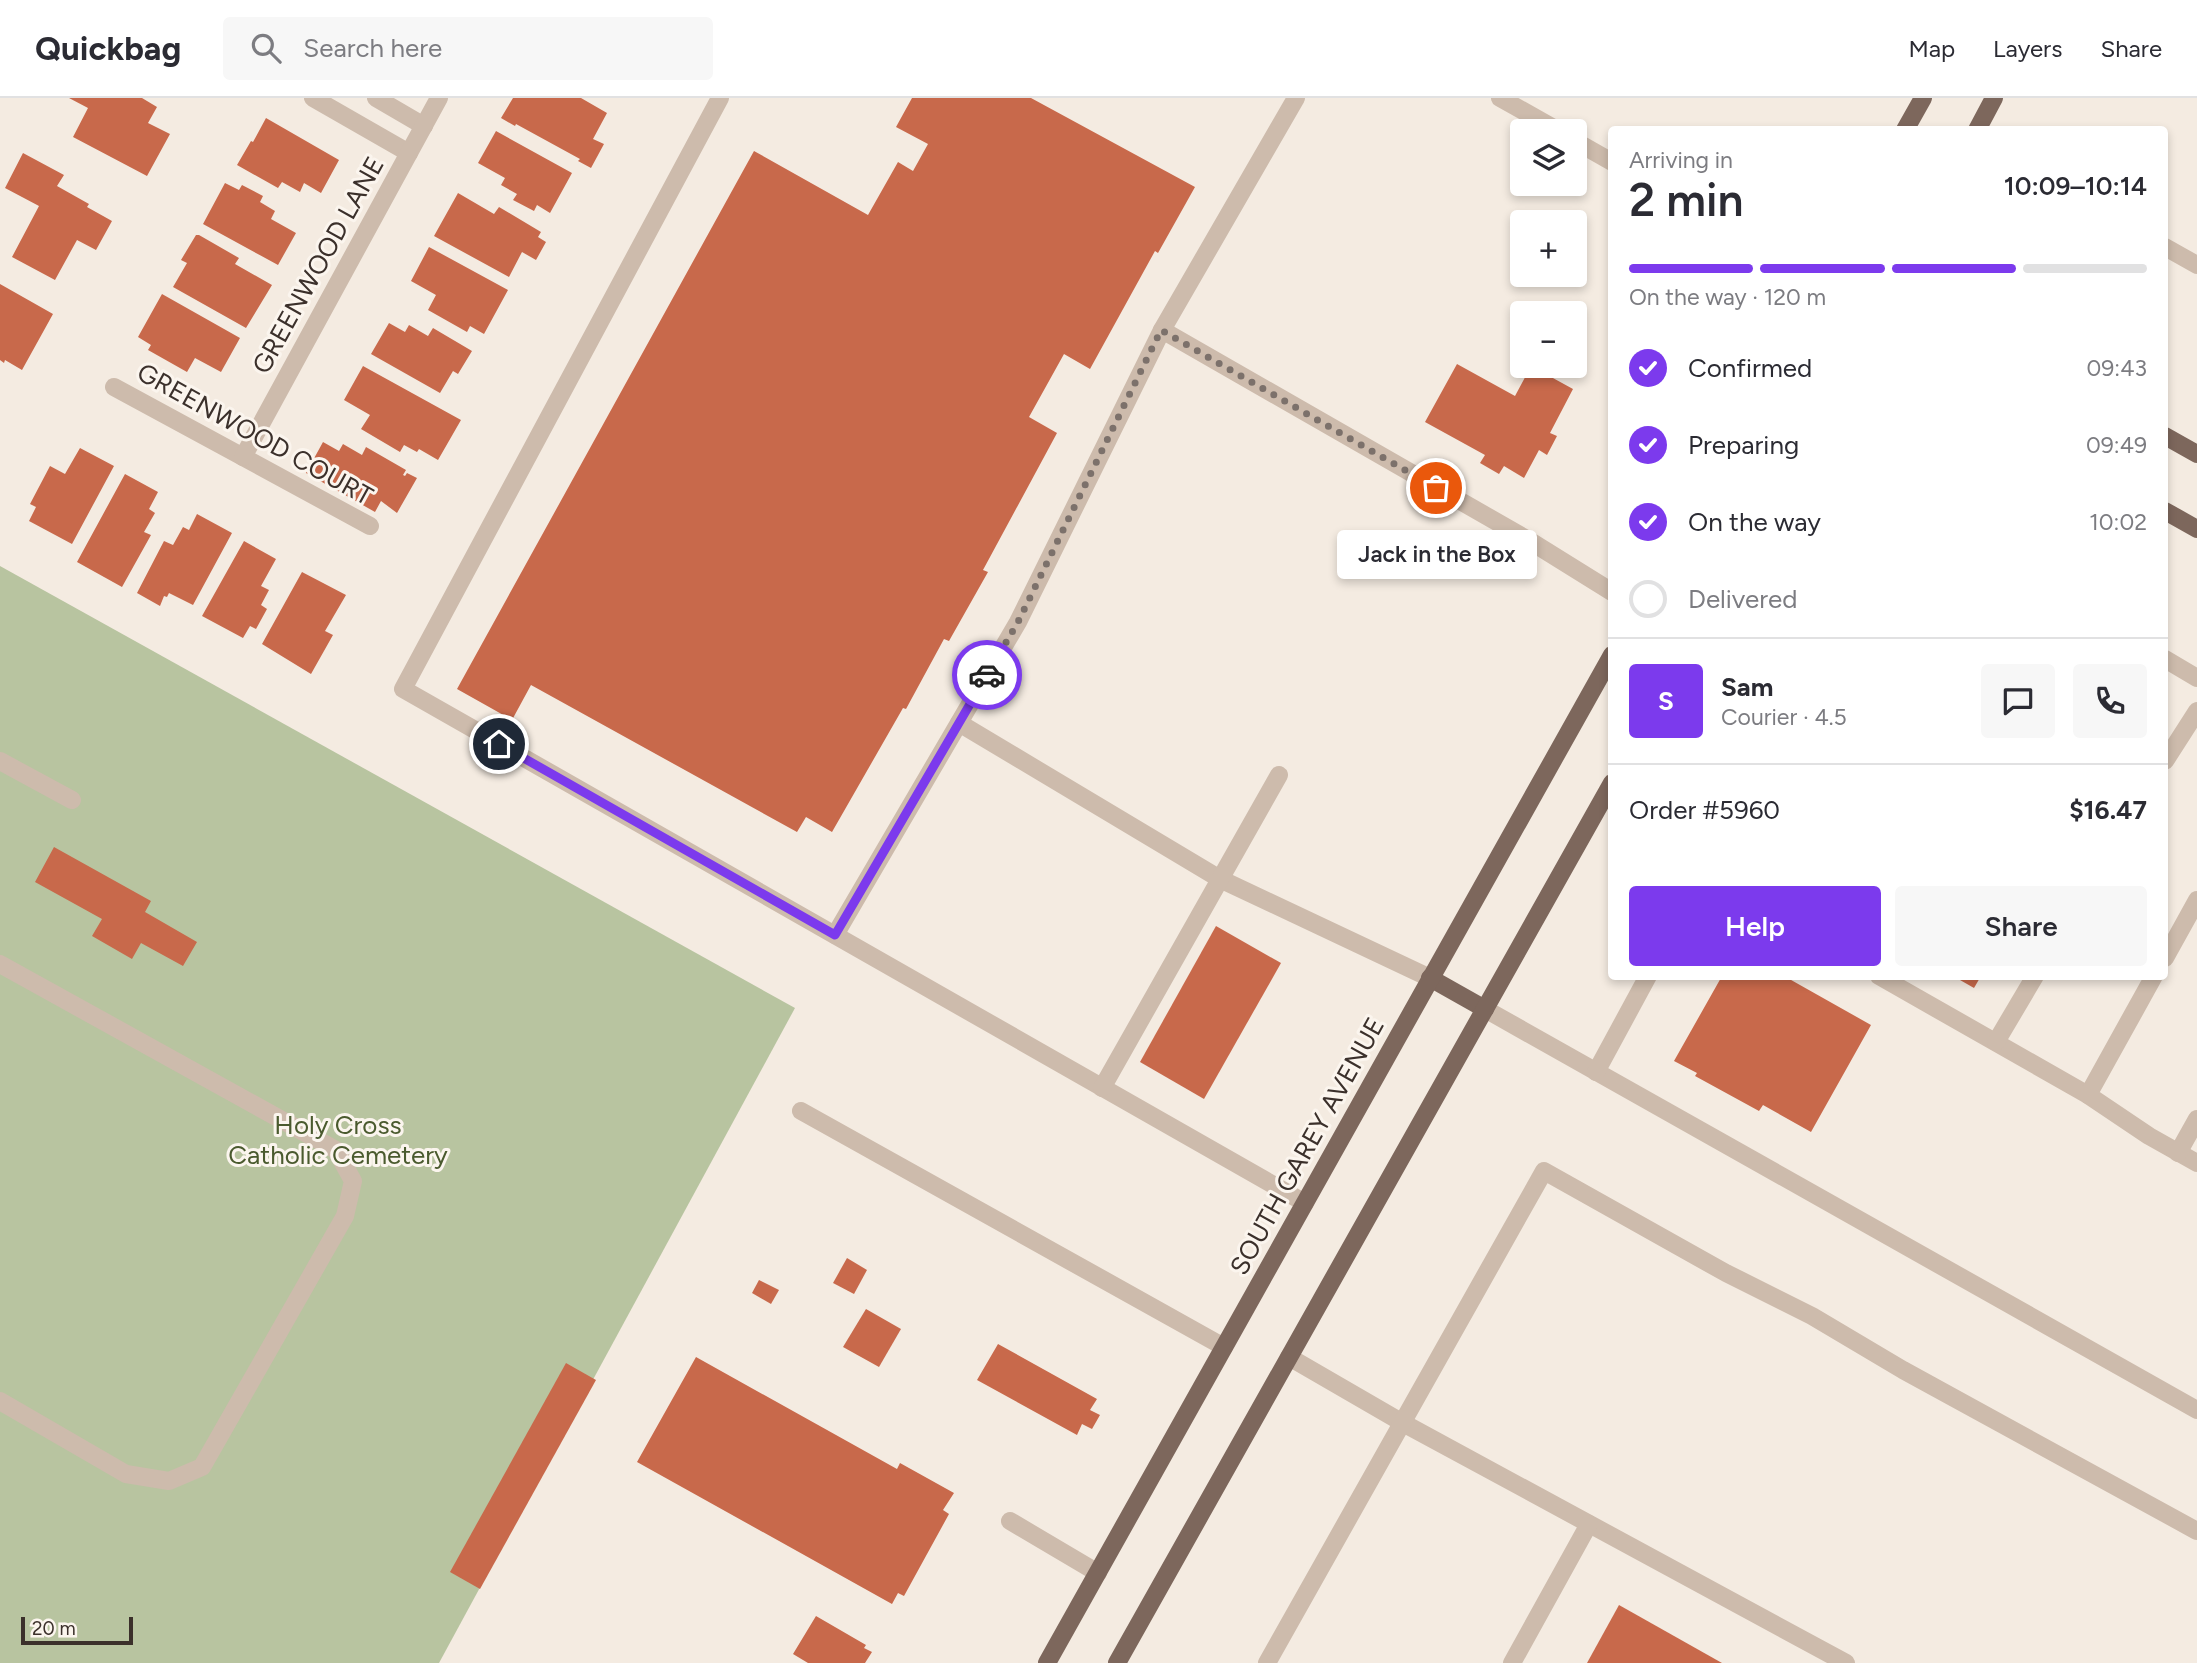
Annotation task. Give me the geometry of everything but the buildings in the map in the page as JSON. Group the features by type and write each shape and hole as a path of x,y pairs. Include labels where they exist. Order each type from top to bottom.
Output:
{"main road":[{"path":"1907,126 1923,98"},
{"path":"1979,126 1994,98"},
{"path":"2168,438 2197,454"},
{"path":"2168,513 2197,530"},
{"name":"SOUTH GAREY AVENUE","path":"1047,1663 1608,661"},
{"path":"1117,1663 1608,790"},
{"path":"1430,978 1485,1009"}],"street":[{"path":"313,98 409,153"},
{"path":"376,98 424,125"},
{"name":"GREENWOOD LANE","path":"243,457 439,98"},
{"path":"720,98 403,689 1305,1203"},
{"path":"835,935 1018,622 1161,330 1296,98"},
{"path":"1500,98 1538,119"},
{"path":"1587,148 1608,160"},
{"path":"2168,249 2197,265"},
{"path":"1161,330 1530,541 1608,590"},
{"name":"GREENWOOD COURT","path":"114,387 370,526"},
{"path":"2168,662 2197,678"},
{"path":"2168,756 2197,711"},
{"path":"959,723 1220,879 1430,978"},
{"path":"0,761 72,800"},
{"path":"1101,1088 1279,775"},
{"path":"2168,953 2197,900"},
{"path":"0,964 336,1150 352,1181 345,1216 202,1467 169,1481 126,1474 0,1401"},
{"path":"1596,1072 1646,980"},
{"path":"1886,980 2088,1095 2149,1136 2197,1163"},
{"path":"1996,1042 2033,980"},
{"path":"2088,1095 2152,980"},
{"path":"1485,1009 2197,1410"},
{"path":"801,1111 1224,1347"},
{"path":"2178,1153 2197,1119"},
{"path":"1267,1663 1544,1171 1726,1273 1812,1316 1903,1370 2197,1531"},
{"path":"1289,1357 1403,1423 1846,1663"},
{"path":"1010,1521 1098,1573"},
{"path":"1512,1663 1589,1524"}],"green space":[{"name":"Holy Cross Catholic Cemetery","path":"0,566 795,1008 439,1663 0,1663"}],"way so far":[{"path":"987,675 1018,622 1161,330 1436,488"}],"place":[{"name":"Jack in the Box","path":"1436,488"}],"route":[{"path":"499,744 835,935 987,675"}]}
